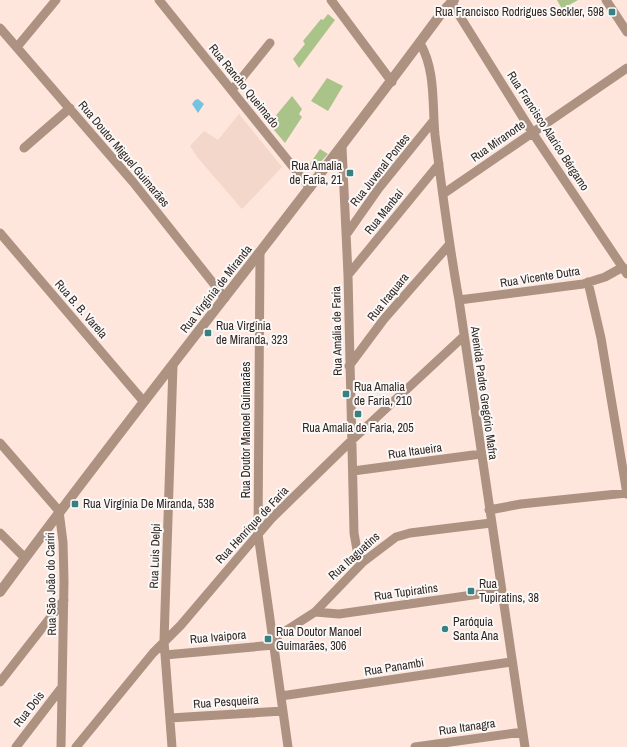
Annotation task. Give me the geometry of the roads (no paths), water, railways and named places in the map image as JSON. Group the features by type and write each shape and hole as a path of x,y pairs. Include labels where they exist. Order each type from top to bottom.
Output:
{"street":[{"path":"17,47 56,0"},
{"name":"Rua Rancho Queimado","path":"159,0 310,188"},
{"path":"331,0 392,82"},
{"path":"606,0 627,32"},
{"name":"Rua Virgínia de Miranda","path":"0,592 59,511 260,254 452,1"},
{"name":"Rua Francisco Alarico Bérgamo","path":"452,1 532,132 625,270"},
{"name":"Rua Doutor Miguel Guimarães","path":"0,28 133,182 225,298"},
{"path":"232,90 270,43"},
{"name":"Avenida Padre Gregório Mafra","path":"420,43 428,59 430,69 434,120 449,245 459,300 511,662 525,747"},
{"name":"Rua Miranorte","path":"443,194 627,68"},
{"path":"24,148 70,108"},
{"name":"Rua Juvenal Pontes","path":"346,235 379,188 434,120"},
{"name":"Rua Amália de Faria","path":"342,147 348,275 349,366 355,542 363,562"},
{"name":"Rua Manbaí","path":"348,275 439,164"},
{"name":"Rua B. B. Varela","path":"0,233 144,402"},
{"name":"Rua Iraquara","path":"349,366 384,319 449,245"},
{"name":"Rua Doutor Manoel Guimarães","path":"260,254 258,534 288,747"},
{"name":"Rua Vicente Dutra","path":"459,300 588,282 625,270"},
{"path":"489,510 521,504 627,493 601,338 588,282"},
{"name":"Rua Henrique de Faria","path":"76,747 164,641 181,625 258,534 351,441 464,336"},
{"name":"Rua Luis Delpi","path":"172,747 164,641 173,365"},
{"path":"0,443 59,511"},
{"name":"Rua Itaueira","path":"353,471 481,454"},
{"name":"Rua São João do Cariri","path":"59,511 63,542 64,600 61,747"},
{"name":"Rua Itaguatins","path":"274,642 315,612 363,562 386,542 400,535 491,523"},
{"path":"0,533 25,558"},
{"name":"Rua Tupiratins","path":"315,612 339,614 501,591"},
{"path":"0,682 64,600"},
{"name":"Rua Ivaipora","path":"165,655 274,642"},
{"name":"Rua Panambi","path":"281,696 511,662"},
{"name":"Rua Dois","path":"16,747 62,687"},
{"name":"Rua Pesqueira","path":"170,718 283,711"},
{"name":"Rua Itanagra","path":"415,747 522,732"}],"water":[{"path":"198,99 204,104 198,113 192,104"}],"place":[{"name":"Rua Francisco Rodrigues Seckler, 598","path":"612,12"},
{"name":"Rua Amalia de Faria, 21","path":"350,173"},
{"name":"Rua Virgínia de Miranda, 323","path":"208,333"},
{"name":"Rua Amalia de Faria, 210","path":"346,394"},
{"name":"Rua Amalia de Faria, 205","path":"358,414"},
{"name":"Rua Virgínia De Miranda, 538","path":"75,504"},
{"name":"Rua Tupiratins, 38","path":"471,591"},
{"name":"Paróquia Santa Ana","path":"445,629"},
{"name":"Rua Doutor Manoel Guimarães, 306","path":"268,639"}]}
